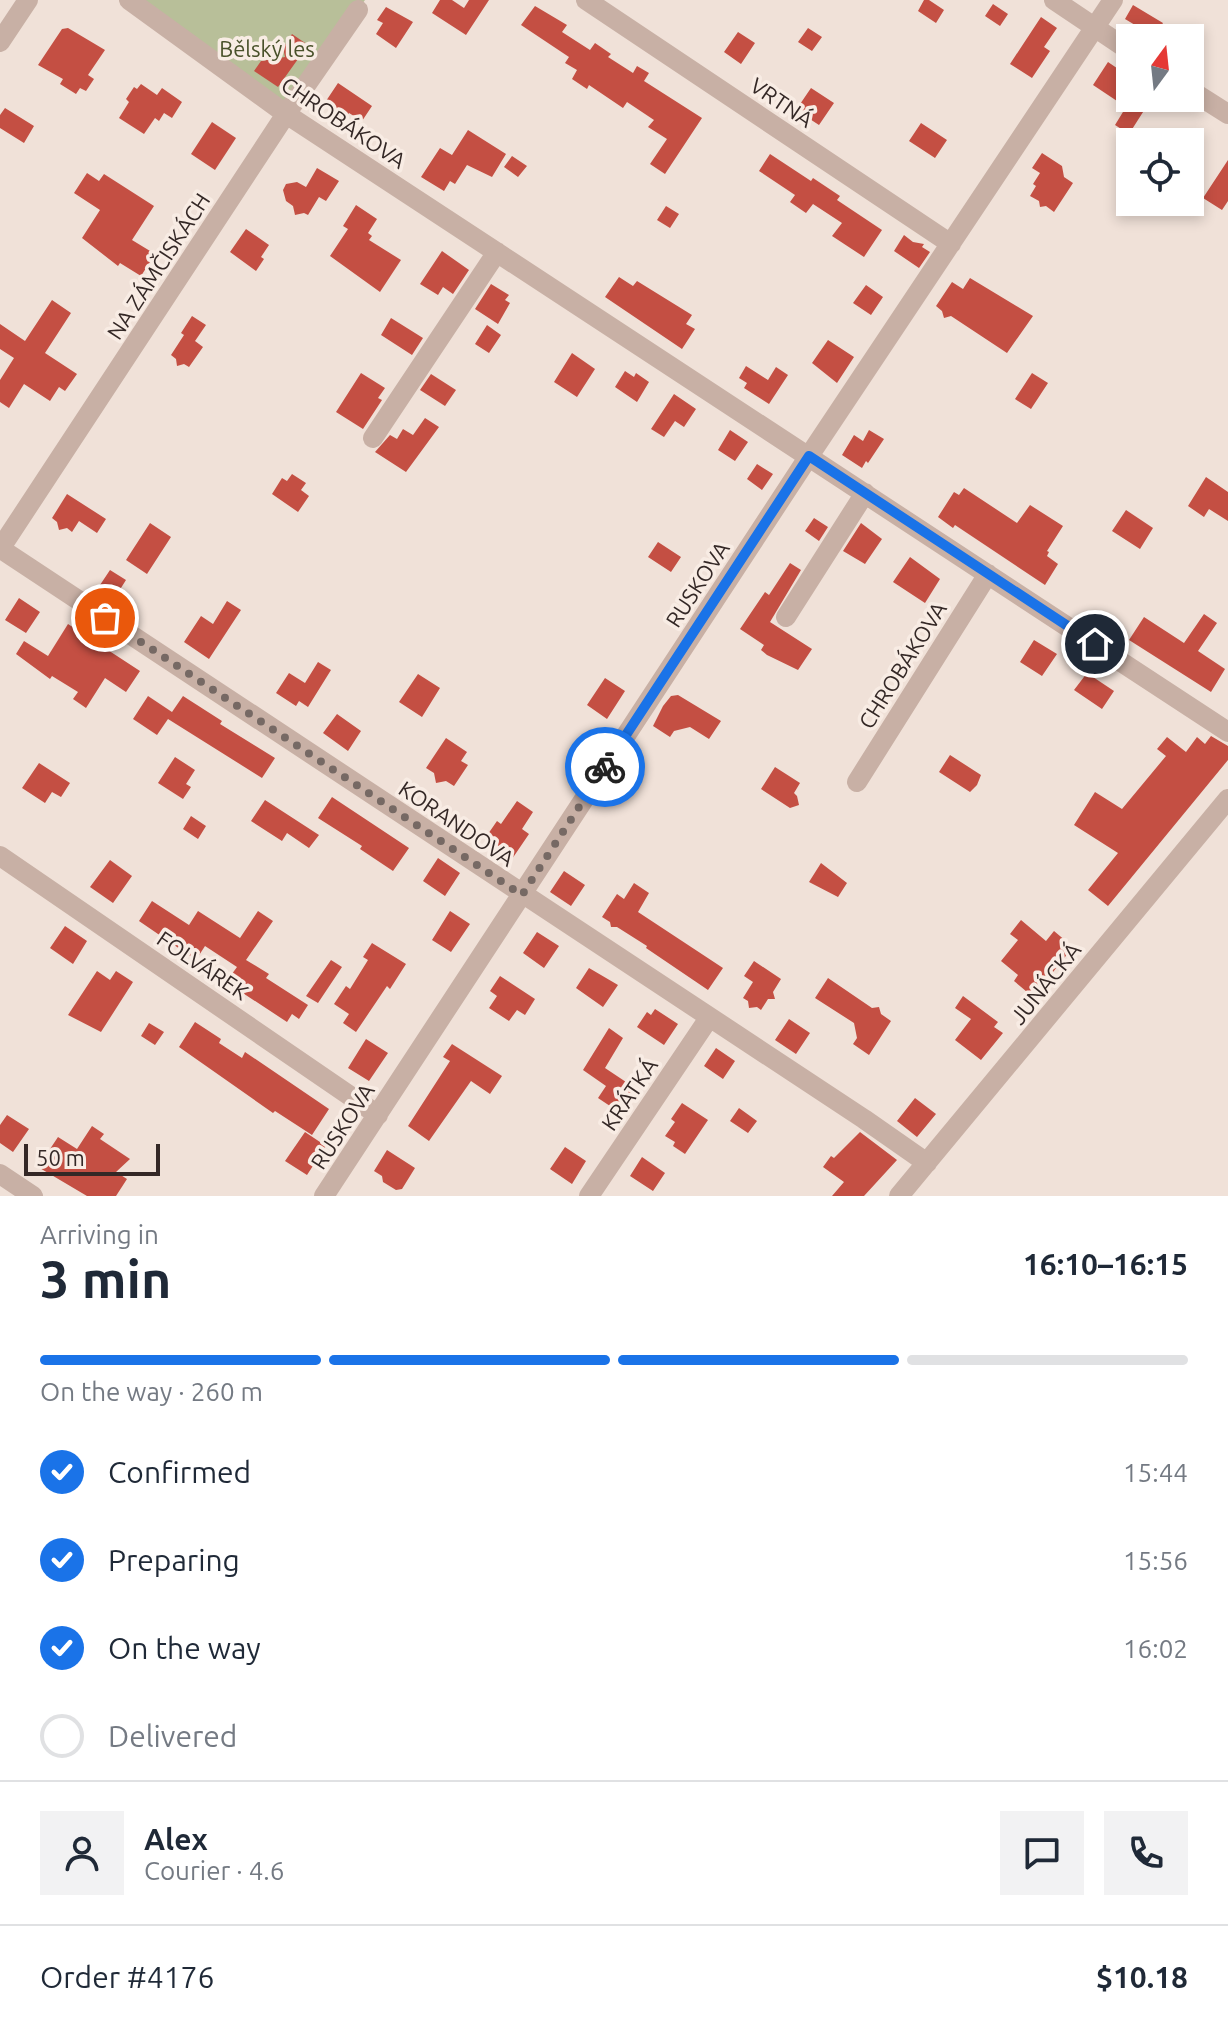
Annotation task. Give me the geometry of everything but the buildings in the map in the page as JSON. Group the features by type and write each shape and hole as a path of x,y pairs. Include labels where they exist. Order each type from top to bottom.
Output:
{"street":[{"path":"0,42 28,0"},
{"name":"CHROBÁKOVA","path":"129,0 286,114 1228,732"},
{"name":"VRTNÁ","path":"586,0 951,244"},
{"path":"1054,0 1116,42"},
{"name":"RUSKOVA","path":"324,1196 809,456 1113,0"},
{"name":"NA ZÁMČISKÁCH","path":"0,549 286,114 358,10"},
{"path":"1204,99 1228,114"},
{"path":"373,438 497,252"},
{"path":"786,617 865,493"},
{"name":"KORANDOVA","path":"0,549 927,1163"},
{"name":"CHROBÁKOVA","path":"857,782 988,574"},
{"name":"JUNÁCKÁ","path":"899,1196 1228,799"},
{"name":"FOLVÁREK","path":"0,856 378,1115"},
{"name":"KRÁTKÁ","path":"589,1196 709,1018"},
{"path":"0,1174 33,1196"}],"green space":[{"name":"Bělský les","path":"137,0 365,0 277,116"}],"way so far":[{"path":"105,618 522,895 605,767"}],"route":[{"path":"605,767 809,456 1095,644"}]}
